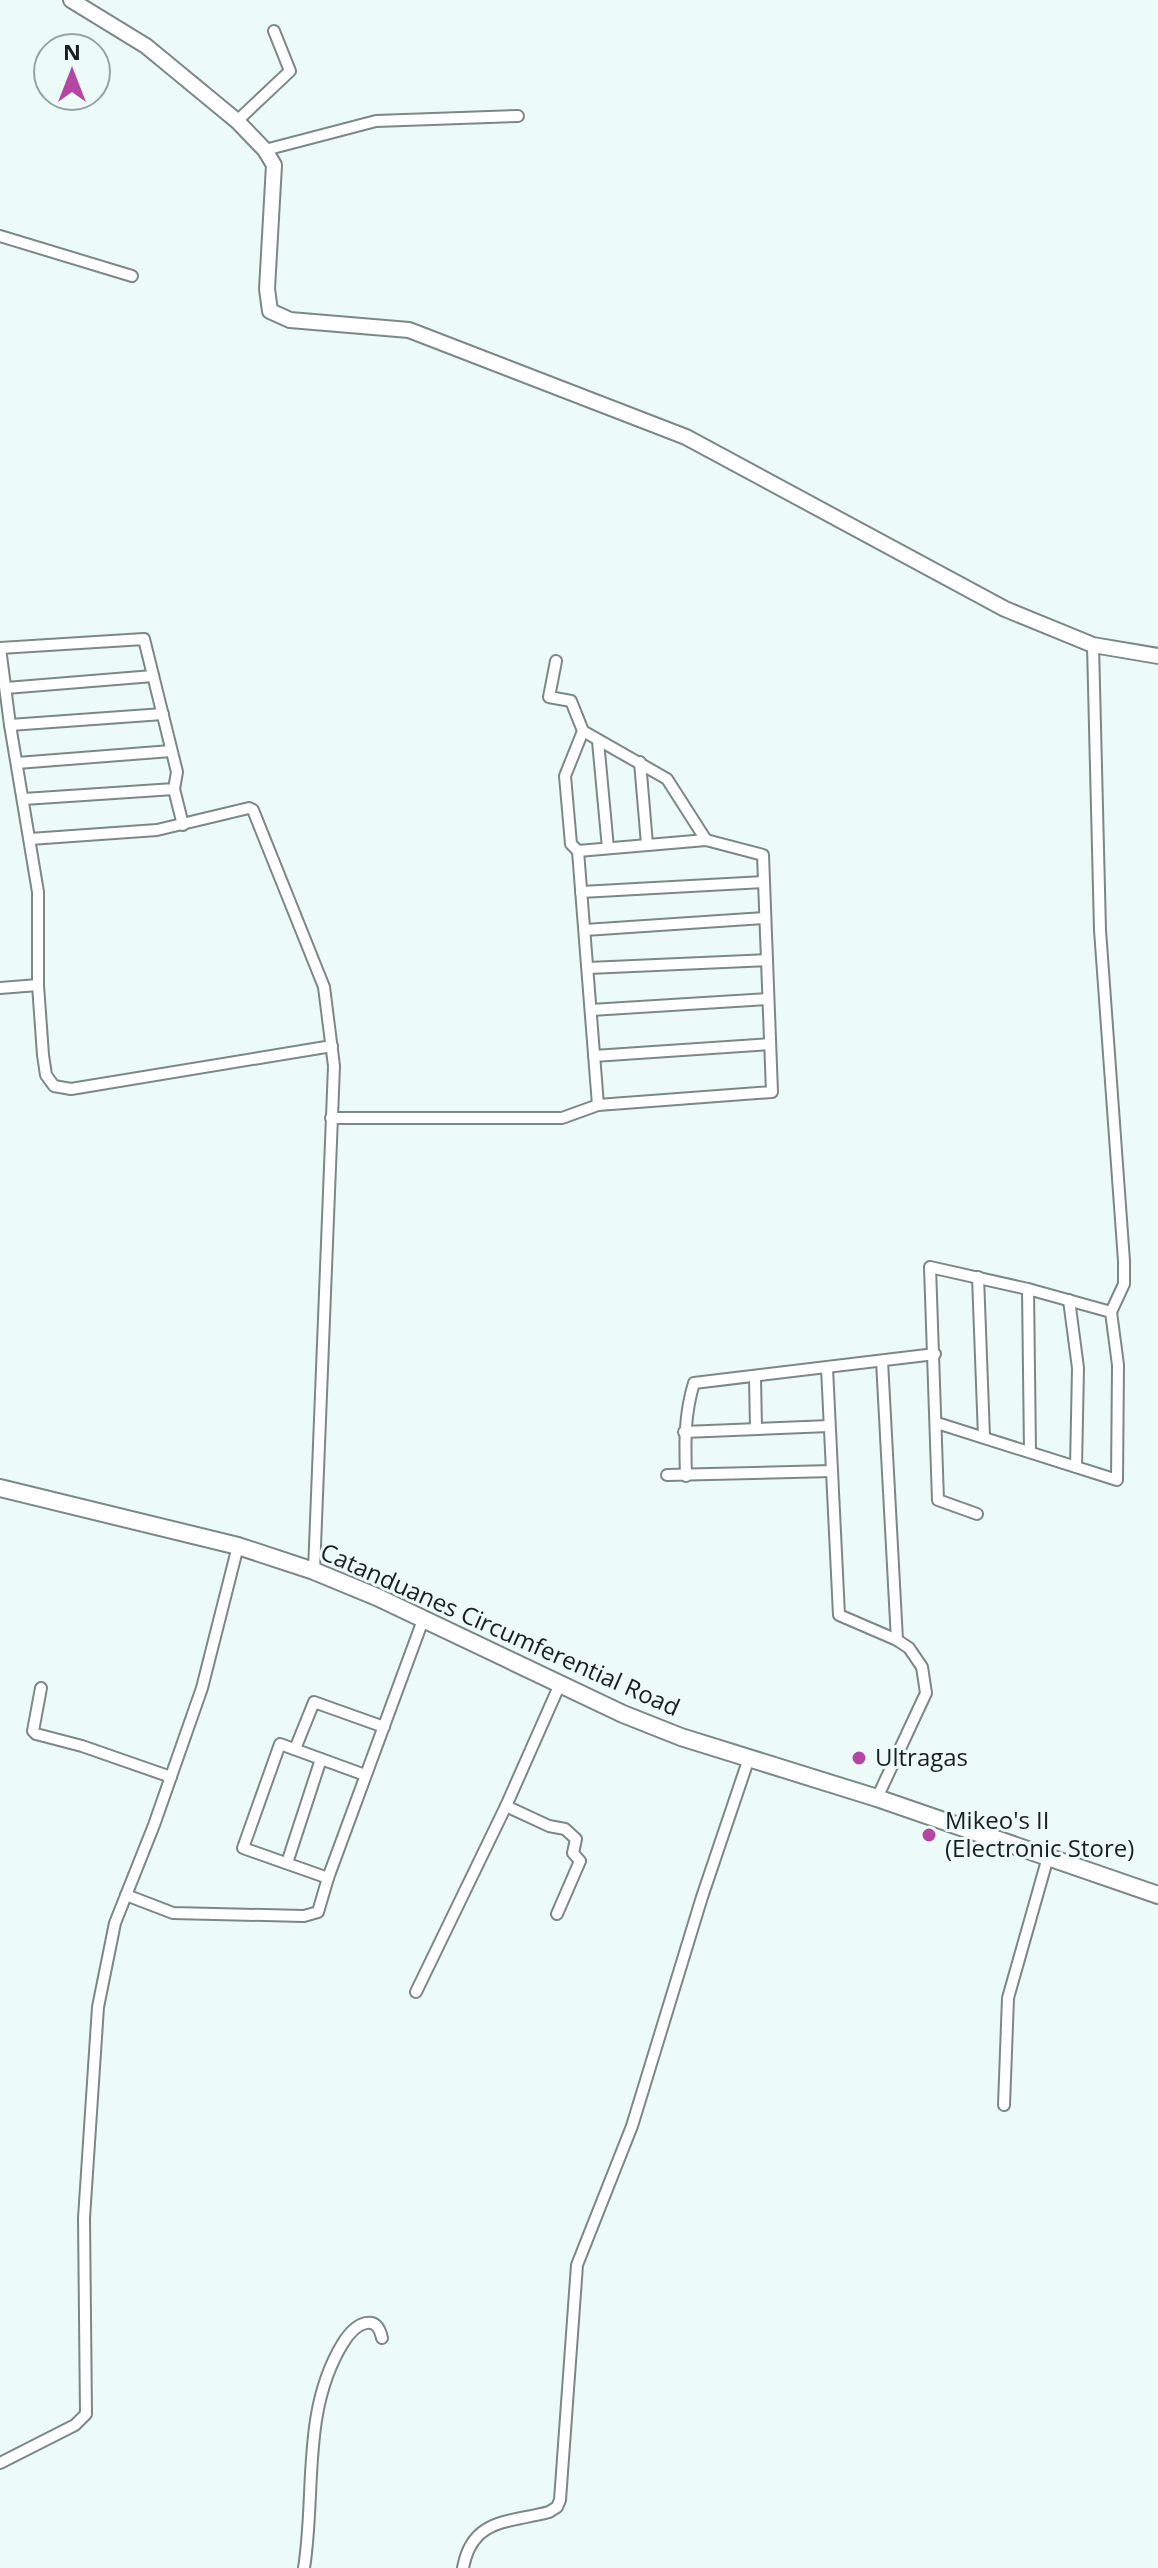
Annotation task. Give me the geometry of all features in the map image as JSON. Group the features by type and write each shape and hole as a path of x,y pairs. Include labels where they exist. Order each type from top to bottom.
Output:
{"main road":[{"name":"Catanduanes Circumferential Road","path":"0,1488 238,1546 314,1571 681,1737 877,1798 1158,1895"}],"street":[{"path":"71,0 146,46 237,121 265,150 274,165 267,289 270,311 290,320 409,330 686,437 1005,609 1093,645 1158,656"},
{"path":"237,121 290,71 274,31"},
{"path":"265,150 376,121 518,116"},
{"path":"0,236 132,276"},
{"path":"183,825 174,789 177,772 144,639 0,648 38,892 38,985 46,1075 54,1086 71,1089 332,1046"},
{"path":"937,1423 1117,1480 1118,1365 1111,1312 1124,1284 1124,1261 1100,930 1093,645"},
{"path":"556,661 549,697 571,701 583,731 667,779 706,840"},
{"path":"6,688 153,676"},
{"path":"10,725 163,714"},
{"path":"583,731 565,776 571,844 578,851 598,1105"},
{"path":"598,741 608,848"},
{"path":"17,763 171,751"},
{"path":"640,762 647,844"},
{"path":"24,799 174,789"},
{"path":"30,839 157,830 243,808 253,810 324,987 332,1046 331,1118 314,1571"},
{"path":"331,1118 562,1118 598,1105 772,1092 763,855 706,840 578,851"},
{"path":"581,892 764,882"},
{"path":"585,930 765,918"},
{"path":"588,968 767,960"},
{"path":"0,988 38,985"},
{"path":"591,1010 768,999"},
{"path":"594,1056 770,1044"},
{"path":"977,1514 938,1500 930,1267 1111,1312"},
{"path":"978,1277 984,1437"},
{"path":"1028,1289 1030,1452"},
{"path":"1069,1300 1078,1368 1076,1467"},
{"path":"686,1476 684,1432 687,1404 694,1383 935,1354"},
{"path":"882,1361 897,1640"},
{"path":"827,1368 839,1615 909,1648 922,1667 926,1693 877,1798"},
{"path":"755,1377 756,1429"},
{"path":"684,1432 829,1426"},
{"path":"667,1475 832,1471"},
{"path":"0,2463 75,2425 86,2414 84,2218 96,2022 112,1937 202,1688 238,1546"},
{"path":"126,1895 173,1913 304,1916 318,1912 423,1620"},
{"path":"416,1992 506,1806 560,1684"},
{"path":"41,1688 33,1731 36,1734 82,1746 171,1777"},
{"path":"295,1749 314,1702 384,1727"},
{"path":"328,1878 243,1848 280,1744 365,1775"},
{"path":"463,2568 473,2539 483,2530 549,2512 557,2507 560,2500 577,2265 632,2126 702,1897 749,1758"},
{"path":"287,1863 321,1759"},
{"path":"506,1806 549,1826 565,1829 576,1839 573,1853 580,1861 557,1914"},
{"path":"1004,2105 1008,1998 1048,1857"},
{"path":"304,2568 309,2534 314,2436 328,2371 345,2340 359,2326 373,2324 379,2328 382,2338"}],"place":[{"name":"Ultragas","path":"859,1758"},
{"name":"Mikeo's II (Electronic Store)","path":"929,1835"}]}
